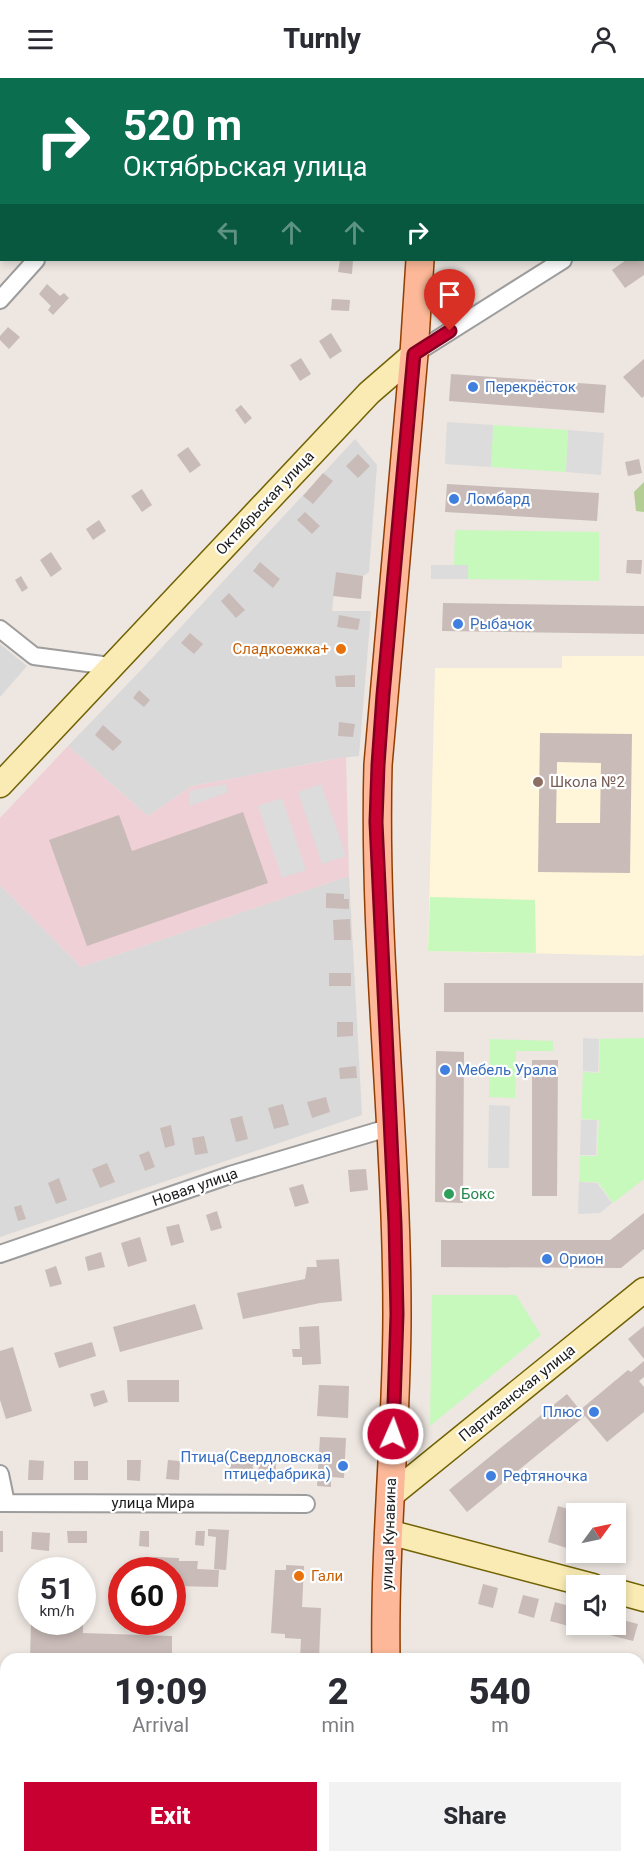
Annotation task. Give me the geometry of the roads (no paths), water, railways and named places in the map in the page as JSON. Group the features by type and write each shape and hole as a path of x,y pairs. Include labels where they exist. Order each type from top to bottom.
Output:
{"main road":[{"name":"улица Кунавина","path":"386,1653 388,1532 397,1314 391,1128 377,866 378,776 420,261"},
{"name":"Октябрьская улица","path":"0,785 369,393 414,354"},
{"name":"Партизанская улица","path":"390,1496 644,1290"},
{"path":"388,1532 566,1579"},
{"path":"626,1594 644,1599"}],"street":[{"path":"0,300 35,261"},
{"name":"Октябрьская улица","path":"414,354 561,261"},
{"path":"0,629 34,657 110,666"},
{"name":"Новая улица","path":"0,1254 230,1175 391,1128"},
{"path":"0,1474 3,1503"},
{"name":"улица Мира","path":"3,1503 306,1504"}],"place":[{"name":"Перекрёсток","path":"473,387"},
{"name":"Ломбард","path":"454,499"},
{"name":"Рыбачок","path":"458,624"},
{"name":"Сладкоежка+","path":"341,649"},
{"name":"Школа №2","path":"538,782"},
{"name":"Мебель Урала","path":"445,1070"},
{"name":"Бокс","path":"449,1194"},
{"name":"Орион","path":"547,1259"},
{"name":"Плюс","path":"594,1412"},
{"name":"Птица(Свердловская птицефабрика)","path":"343,1466"},
{"name":"Рефтяночка","path":"491,1476"},
{"name":"Гали","path":"299,1576"}]}
